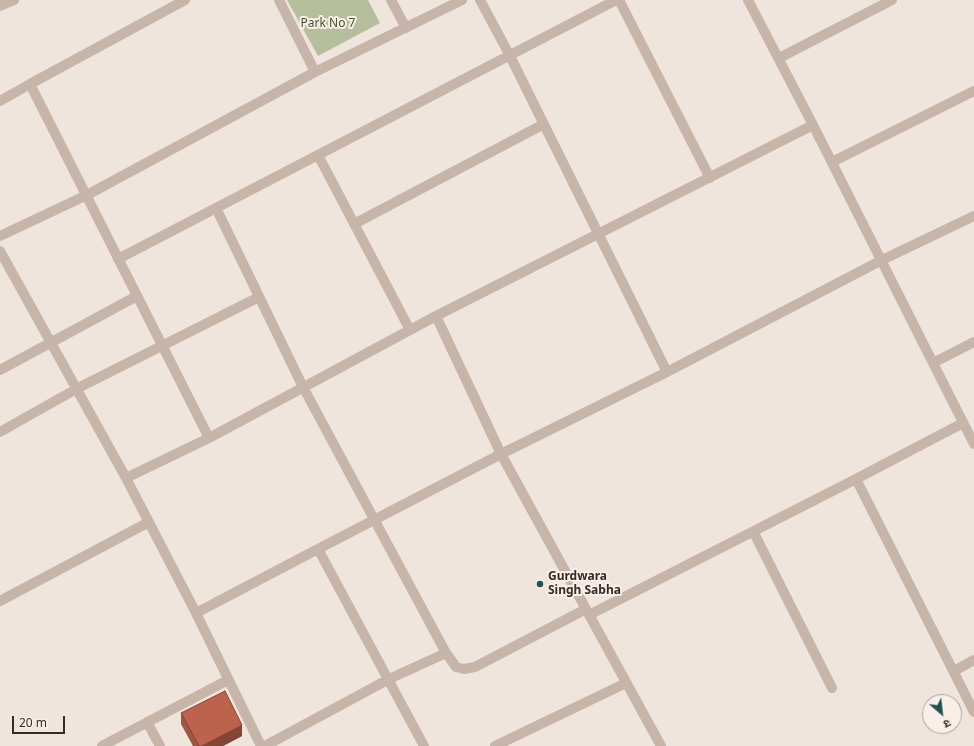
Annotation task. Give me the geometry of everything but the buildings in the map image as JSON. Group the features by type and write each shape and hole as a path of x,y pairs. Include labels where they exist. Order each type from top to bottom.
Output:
{"street":[{"path":"0,6 14,0"},
{"path":"0,100 185,0"},
{"path":"279,0 315,72"},
{"path":"391,0 406,28"},
{"path":"0,236 87,195 315,72 462,0"},
{"path":"480,0 509,54 667,372"},
{"path":"118,259 318,156 509,54 616,0"},
{"path":"620,0 710,178"},
{"path":"748,0 882,260 974,444"},
{"path":"779,58 888,1"},
{"path":"30,84 210,438"},
{"path":"832,162 974,91"},
{"path":"354,224 544,124"},
{"path":"126,478 210,438 436,316 813,125"},
{"path":"318,156 410,330"},
{"path":"216,208 303,388 446,653 456,667 464,669 475,667 754,532 963,422"},
{"path":"196,613 501,454 667,372 882,260 974,216"},
{"path":"0,251 78,388 126,478 196,613 261,746"},
{"path":"0,370 137,296"},
{"path":"0,432 78,388 259,297"},
{"path":"436,316 501,454 661,746"},
{"path":"933,363 974,342"},
{"path":"856,478 974,712"},
{"path":"0,601 149,522"},
{"path":"754,532 832,688"},
{"path":"318,549 390,679 424,746"},
{"path":"265,746 390,679 446,653"},
{"path":"954,671 974,660"},
{"path":"102,746 228,680"},
{"path":"495,746 626,683"},
{"path":"147,722 160,746"}],"green space":[{"name":"Park No 7","path":"287,0 368,0 380,23 318,56"}],"place":[{"name":"Gurdwara Singh Sabha","path":"540,584"}]}
